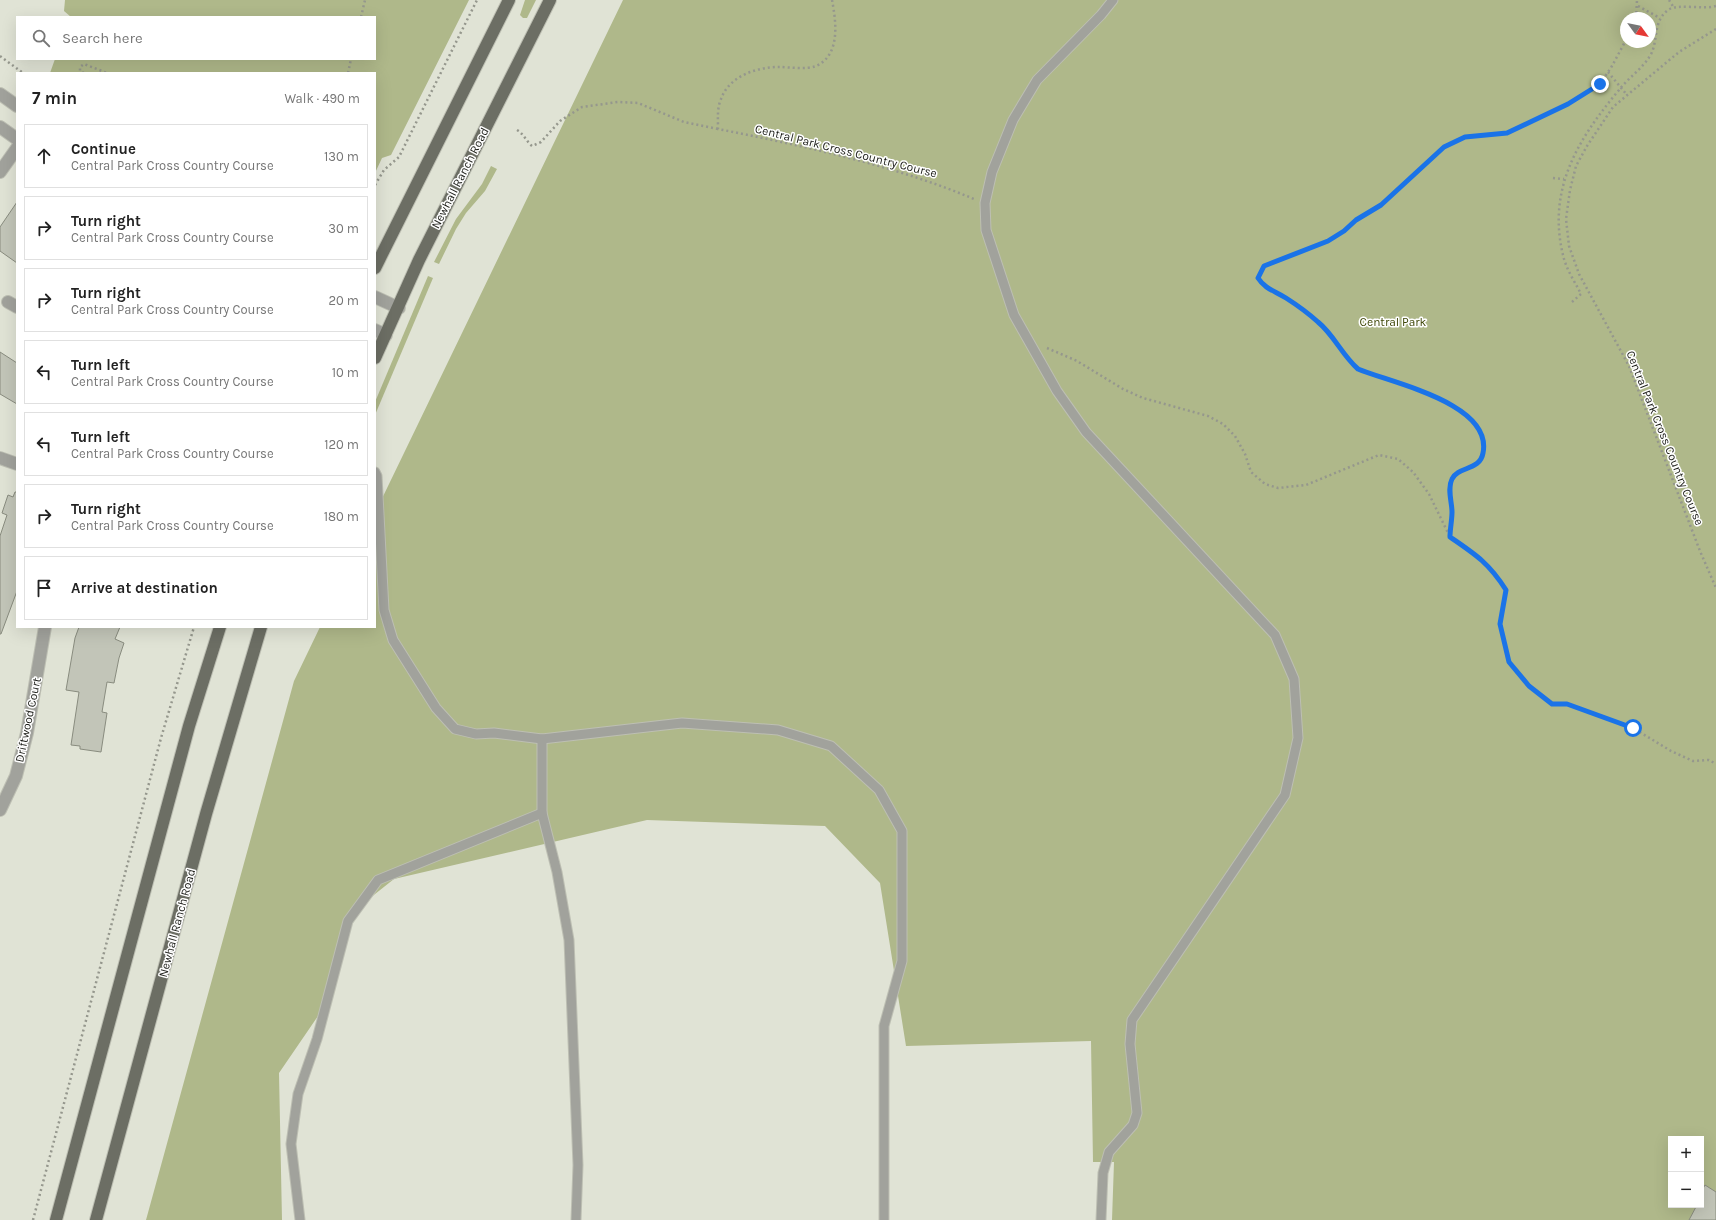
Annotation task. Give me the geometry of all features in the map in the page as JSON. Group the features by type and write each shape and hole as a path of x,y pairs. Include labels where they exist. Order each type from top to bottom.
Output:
{"main road":[{"path":"376,266 509,0"},
{"name":"Newhall Ranch Road","path":"376,354 381,333 399,308 419,260 550,0"},
{"path":"56,1220 189,726 220,628"},
{"name":"Newhall Ranch Road","path":"96,1220 206,814 262,628"}],"street":[{"path":"0,94 16,105"},
{"path":"0,127 16,138"},
{"path":"0,172 16,149"},
{"path":"376,297 399,308"},
{"path":"0,458 16,464"},
{"name":"Driftwood Court","path":"0,810 16,776 27,733 46,628"}],"lane":[{"path":"1101,1220 1103,1173 1109,1152 1133,1125 1137,1113 1130,1044 1132,1020 1285,795 1298,738 1294,679 1276,635 1086,432 1057,391 1014,315 986,230 985,203 992,172 1014,120 1037,80 1100,15 1112,0"},
{"path":"376,474 384,610 393,640 436,708 455,729 476,734 494,733 542,739 682,723 778,730 832,746 879,790 902,832 902,961 884,1026 884,1220"},
{"path":"542,739 542,813 557,872 569,940 578,1165 576,1220"},
{"path":"300,1220 291,1144 298,1094 317,1039 348,921 378,880 542,813"}],"path":[{"path":"361,16 365,0"},
{"path":"376,183 384,170 398,157 477,0"},
{"path":"718,129 718,110 722,97 733,82 752,70 776,67 816,66 828,56 834,43 836,21 832,0"},
{"path":"1637,0 1637,12"},
{"path":"1669,0 1674,8"},
{"path":"1638,6 1660,18"},
{"path":"1572,302 1581,294 1563,256 1559,231 1560,203 1564,180 1573,155 1579,144 1621,87 1649,57 1655,47 1656,27 1660,18 1668,10 1674,8 1716,6"},
{"name":"Central Park Cross Country Course","path":"1716,29 1679,52 1613,107 1587,146 1576,166 1570,190 1566,219 1569,246 1579,274 1629,366 1697,544 1716,588"},
{"path":"1450,537 1452,512 1450,488 1452,478 1460,472 1475,466 1483,454 1484,440 1477,425 1467,414 1442,401 1358,369 1348,360 1336,341 1319,322 1284,297 1263,285 1258,278 1260,272 1264,266 1328,241 1344,231 1356,220 1381,205 1444,147 1465,137 1507,133 1568,104 1600,84 1622,48"},
{"path":"0,56 21,72"},
{"path":"348,72 351,60"},
{"path":"82,72 80,71 80,67 84,64 104,72"},
{"path":"1608,72 1627,94"},
{"name":"Central Park Cross Country Course","path":"517,130 522,133 527,142 532,146 541,142 560,121 582,107 618,102 638,103 684,122 799,145 940,184 985,203"},
{"path":"1553,178 1564,180"},
{"path":"1028,340 1077,361 1123,389 1143,398 1208,416 1223,424 1235,436 1245,454 1251,472 1265,484 1278,488 1306,485 1379,454 1398,459 1414,472 1429,494 1450,537 1478,556 1494,572 1506,590 1500,624 1509,662 1529,686 1552,704 1567,704 1633,728 1671,751 1693,761 1708,760 1716,764"},
{"path":"33,1220 161,738 194,628"}],"green space":[{"path":"65,0 469,0 391,155 382,158 376,171 376,72 50,72 55,60 376,60 376,16 70,16 64,11"},
{"path":"525,0 536,0 527,18 523,18 520,15"},
{"name":"Central Park","path":"623,0 1716,0 1716,1220 1112,1220 1114,1162 1093,1162 1091,1041 906,1046 880,883 825,826 647,820 394,879 346,917 318,1016 279,1073 282,1220 146,1220 294,681 320,628 376,628 376,511"},
{"path":"491,166 497,169 485,191 466,213 456,229 439,264 434,262 456,219 482,184"},
{"path":"428,276 433,278 376,413 376,400"}],"building":[{"path":"16,203 16,262 0,251 0,227"},
{"path":"0,352 16,362 16,403 0,394"},
{"path":"16,492 16,594 0,634 0,536 7,515 2,513 8,495 13,497"},
{"path":"79,628 120,628 115,639 124,643 119,658 114,683 107,682 102,712 107,713 101,752 80,749 80,746 71,745 79,692 66,690 75,638"},
{"path":"1705,1185 1716,1192 1716,1220 1689,1220 1695,1208 1704,1208"}],"route":[{"path":"1600,84 1568,104 1507,133 1465,137 1444,147 1381,205 1356,220 1344,231 1328,241 1264,266 1258,278 1263,285 1293,302 1319,322 1336,341 1348,360 1358,369 1442,401 1467,414 1477,425 1484,440 1483,454 1475,466 1460,472 1452,478 1450,488 1452,512 1450,537 1478,556 1494,572 1506,590 1500,624 1509,662 1529,686 1552,704 1567,704 1633,728"}]}
